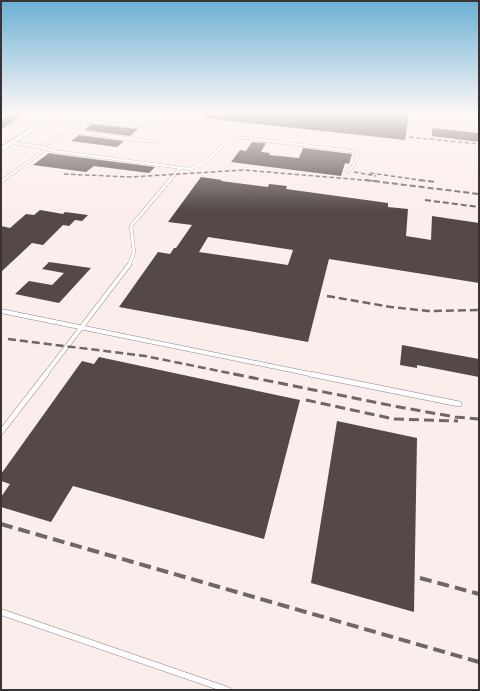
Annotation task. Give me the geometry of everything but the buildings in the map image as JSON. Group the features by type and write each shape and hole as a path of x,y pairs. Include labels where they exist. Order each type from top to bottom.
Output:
{"lane":[{"path":"42,148 47,145"},
{"path":"5,147 42,148 54,151 190,169 200,167 211,159 222,145"},
{"path":"300,145 358,152 356,162 348,172"},
{"path":"1,181 46,149"},
{"path":"1,432 129,266 134,252 131,226 180,168"},
{"path":"1,311 459,404"},
{"path":"1,612 228,690"}],"railway":[{"path":"64,174 131,177 243,170 369,181"},
{"path":"354,172 376,176"},
{"path":"370,173 419,180"},
{"path":"365,180 369,181"},
{"path":"419,180 436,182"},
{"path":"419,180 426,181"},
{"path":"369,181 375,181"},
{"path":"369,181 479,194"},
{"path":"425,200 479,207"},
{"path":"327,296 391,307 428,311 479,310"},
{"path":"8,339 145,356 239,375"},
{"path":"234,374 239,375"},
{"path":"239,375 399,407 455,417 479,419"},
{"path":"306,400 394,419 458,421"},
{"path":"1,524 479,662"},
{"path":"420,578 479,594"}]}
